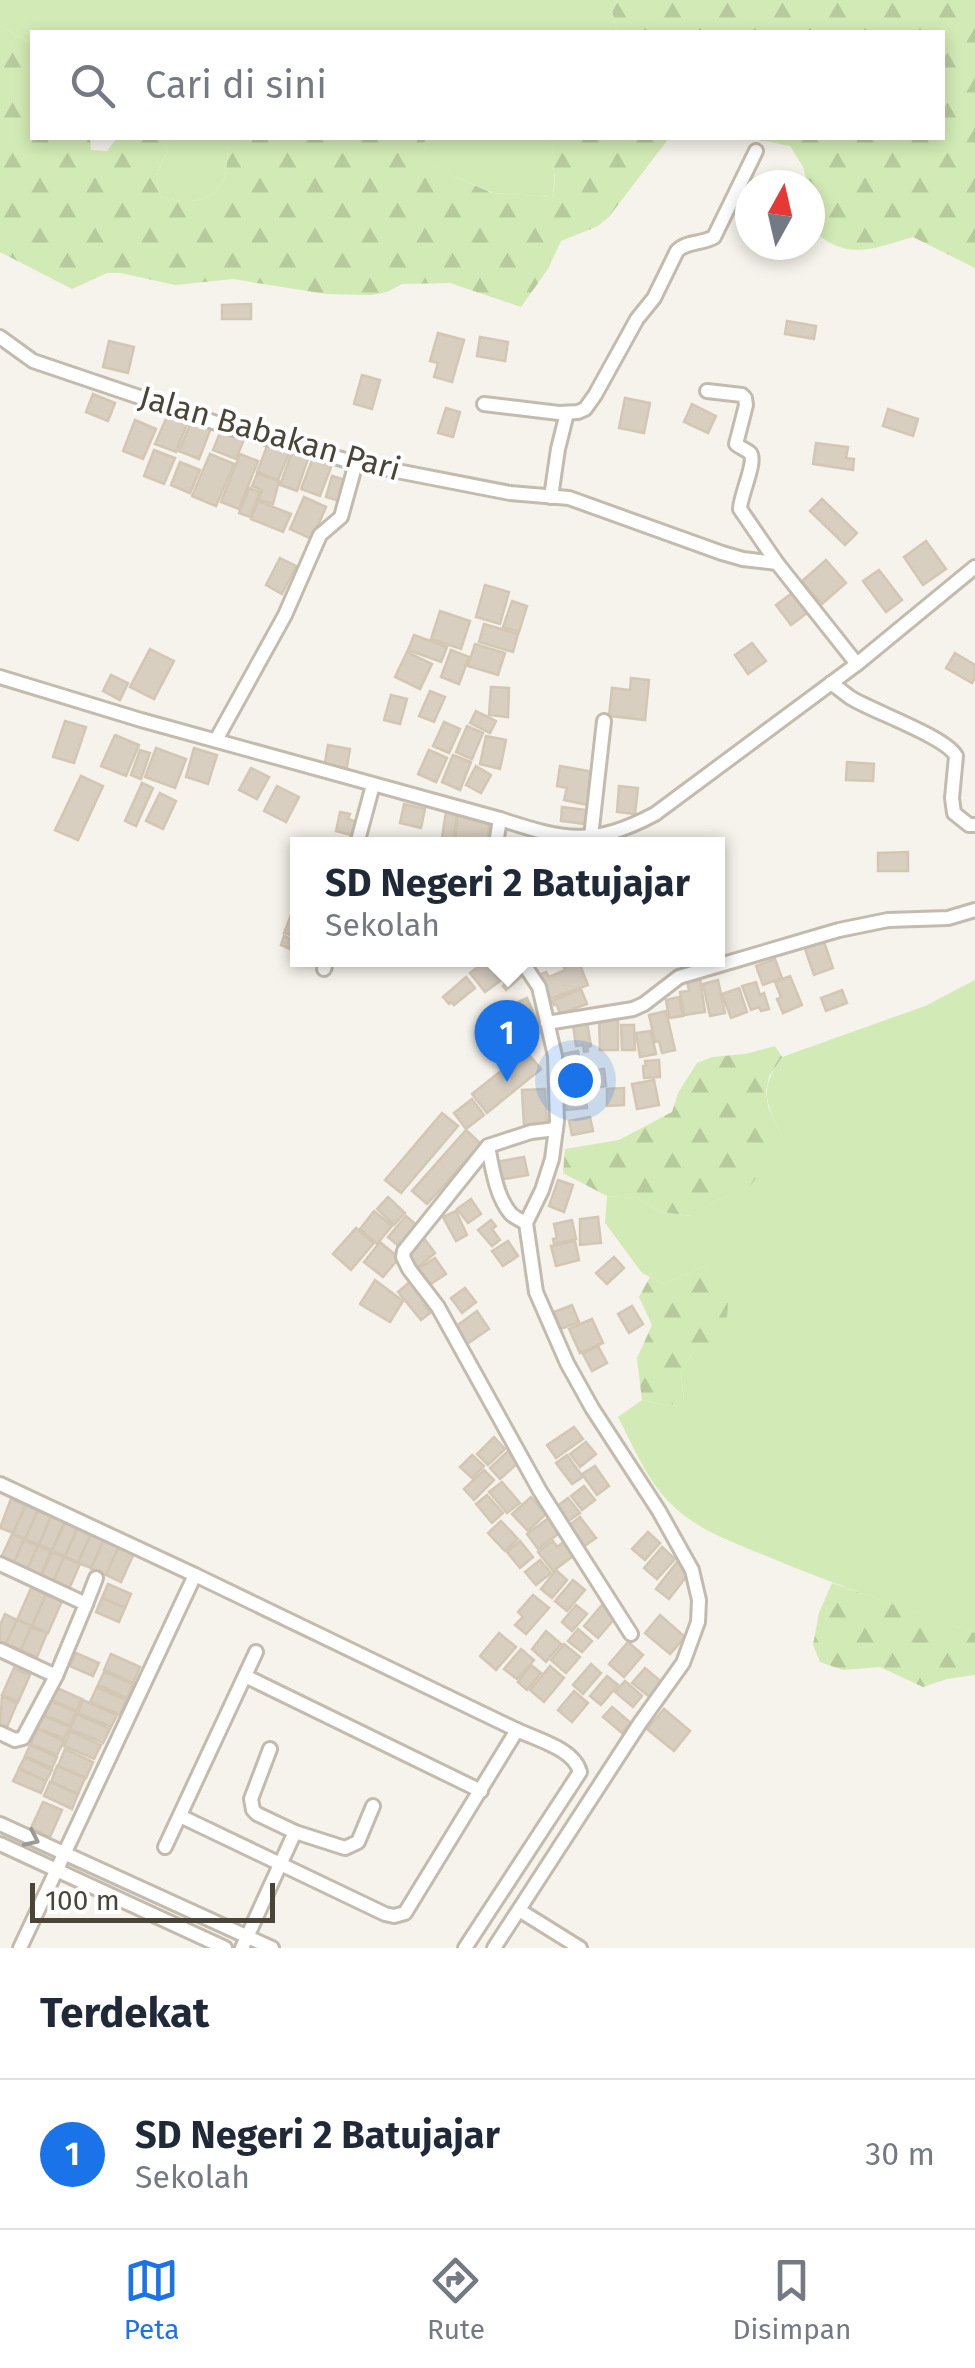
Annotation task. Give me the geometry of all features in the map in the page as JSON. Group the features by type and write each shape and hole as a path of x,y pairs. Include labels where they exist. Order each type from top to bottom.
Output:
{"street":[{"path":"484,404 567,413 578,412 592,401 636,319 654,298 677,251 714,238 756,151"},
{"name":"Jalan Babakan Pari","path":"0,338 33,360 234,430 356,464 510,493 570,498 744,559 777,563"},
{"path":"707,391 745,398 736,444 750,454 752,467 740,509 777,563 857,664"},
{"path":"550,497 567,413"},
{"path":"216,740 286,614 320,535 341,517 356,464"},
{"path":"596,837 618,832 655,814 857,664 975,567"},
{"path":"0,677 373,786 567,837"},
{"path":"832,683 852,698 954,750 954,814 975,826"},
{"path":"591,837 604,722"},
{"path":"359,837 373,786"},
{"path":"497,837 500,819"},
{"path":"725,964 840,930 888,920 948,918 975,910"},
{"path":"494,1948 640,1722 683,1663 698,1622 699,1600 692,1570 566,1362 536,1292 526,1223 548,1175 556,1129 555,1056 539,987 526,967"},
{"path":"548,1022 633,1008 679,977 713,967"},
{"path":"556,1129 531,1132 488,1146 403,1257 438,1308 540,1491 632,1634"},
{"path":"488,1146 504,1200 512,1215 526,1223"},
{"path":"0,1484 565,1753 578,1765 580,1772 465,1948"},
{"path":"0,1564 86,1604"},
{"path":"20,1948 195,1575"},
{"path":"0,1733 15,1740 23,1738 56,1676 96,1578"},
{"path":"0,1650 56,1676"},
{"path":"165,1847 256,1652"},
{"path":"245,1676 481,1791"},
{"path":"180,1816 385,1914 399,1915 517,1730"},
{"path":"270,1749 251,1805 257,1814 338,1847 358,1842 374,1806"},
{"path":"0,1824 244,1942 272,1948"},
{"path":"244,1942 294,1832"},
{"path":"0,1844 225,1948"},
{"path":"519,1910 580,1948"}],"green space":[{"path":"0,0 617,0 612,10 617,30 30,30 30,43 0,26"},
{"path":"617,0 975,0 975,268 913,237 859,250 825,240 825,170 804,170 790,146 759,140 945,140 945,30 617,30 612,10"},
{"path":"0,26 30,43 30,140 90,140 91,150 107,151 115,140 160,140 168,151 157,178 161,196 181,201 201,199 217,190 226,171 228,140 425,140 424,163 492,193 552,197 554,140 667,140 608,218 561,241 548,269 521,307 450,283 402,284 372,295 326,294 233,279 175,285 107,273 72,289 0,252"},
{"path":"160,140 228,140 223,182 210,196 201,199 181,201 161,196 158,173 168,151"},
{"path":"425,140 554,140 552,197 493,193 423,163"},
{"path":"975,980 975,1633 727,1540 691,1520 662,1494 618,1417 642,1400 665,1405 684,1402 681,1372 695,1350 707,1265 664,1284 642,1273 605,1223 607,1196 636,1198 662,1212 691,1216 717,1200 746,1190 781,1135 771,1112 767,1087 782,1057 925,1006"},
{"path":"775,1046 782,1057 769,1077 766,1091 781,1135 778,1151 746,1191 717,1200 692,1216 662,1212 636,1198 607,1196 563,1173 565,1149 619,1140 672,1112 678,1093 697,1063"},
{"path":"707,1265 726,1277 727,1313 721,1338 716,1347 695,1350 681,1372 684,1403 665,1405 642,1400 637,1358 652,1325 639,1297 650,1277 664,1284"},
{"path":"832,1583 975,1633 975,1675 923,1687 880,1667 843,1670 820,1662 813,1645 819,1613"}],"building":[{"path":"251,304 251,319 222,319 222,305"},
{"path":"787,321 816,326 814,339 785,334"},
{"path":"438,333 464,340 452,382 434,377 438,363 430,361"},
{"path":"480,337 508,342 505,361 477,356"},
{"path":"109,341 134,347 128,373 103,367"},
{"path":"362,375 380,380 372,409 354,404"},
{"path":"93,394 115,403 108,421 86,412"},
{"path":"625,398 650,403 644,433 619,428"},
{"path":"692,404 716,416 708,433 684,422"},
{"path":"446,408 460,412 453,437 438,433"},
{"path":"888,409 918,419 913,436 883,426"},
{"path":"168,414 188,422 176,452 155,444"},
{"path":"135,420 156,429 143,459 123,451"},
{"path":"192,420 211,428 199,459 179,451"},
{"path":"222,428 245,437 236,459 213,450"},
{"path":"269,441 291,449 278,480 257,472"},
{"path":"816,443 848,447 846,458 854,459 853,470 813,464"},
{"path":"294,447 310,453 297,491 280,485"},
{"path":"154,450 175,458 164,484 144,476"},
{"path":"210,454 234,464 216,506 192,496"},
{"path":"240,454 258,461 239,509 221,502"},
{"path":"314,455 333,462 320,496 301,489"},
{"path":"180,462 200,470 190,493 171,485"},
{"path":"257,474 279,481 273,504 259,500 262,490 252,486"},
{"path":"332,476 346,480 339,501 326,497"},
{"path":"249,488 260,492 250,517 239,513"},
{"path":"304,497 326,507 312,539 290,529"},
{"path":"822,499 857,533 845,545 810,511"},
{"path":"258,501 291,514 283,532 251,519"},
{"path":"926,541 946,569 923,585 904,557"},
{"path":"280,558 296,566 282,594 266,585"},
{"path":"826,560 846,583 822,604 802,581"},
{"path":"879,570 902,600 886,612 863,581"},
{"path":"485,585 509,592 500,624 476,617"},
{"path":"792,593 807,613 791,625 776,605"},
{"path":"512,601 527,606 519,632 503,627"},
{"path":"440,611 470,621 461,649 431,639"},
{"path":"484,624 518,634 513,652 479,642"},
{"path":"414,635 447,647 441,662 408,650"},
{"path":"752,643 766,661 748,674 735,655"},
{"path":"475,644 505,653 498,675 468,666"},
{"path":"150,649 174,661 154,699 130,687"},
{"path":"451,650 469,657 459,684 441,677"},
{"path":"407,652 432,664 420,689 395,677"},
{"path":"955,653 975,665 972,683 946,668"},
{"path":"111,675 128,683 120,700 103,691"},
{"path":"631,678 649,680 645,720 609,716 612,688 630,690"},
{"path":"491,687 509,688 508,717 489,715"},
{"path":"430,691 445,697 434,722 419,716"},
{"path":"391,695 407,699 400,724 384,720"},
{"path":"476,711 496,721 490,733 470,723"},
{"path":"65,721 86,727 74,763 53,757"},
{"path":"444,722 460,729 449,753 433,746"},
{"path":"467,726 483,733 472,759 456,752"},
{"path":"115,735 139,745 126,776 101,766"},
{"path":"486,736 506,740 500,769 480,764"},
{"path":"328,745 350,749 346,772 324,768"},
{"path":"156,748 186,759 175,788 145,777"},
{"path":"194,748 217,755 208,784 186,777"},
{"path":"140,750 150,753 141,779 131,775"},
{"path":"429,750 447,758 436,782 418,774"},
{"path":"453,755 471,762 460,790 442,782"},
{"path":"847,762 874,764 873,781 846,780"},
{"path":"476,766 491,775 481,793 466,785"},
{"path":"560,766 594,772 588,805 564,800 567,788 557,786"},
{"path":"251,768 269,777 257,799 239,790"},
{"path":"81,776 103,786 78,840 55,830"},
{"path":"142,783 153,788 136,826 125,821"},
{"path":"277,786 299,797 286,822 264,811"},
{"path":"619,786 638,788 635,814 617,812"},
{"path":"160,793 176,801 163,829 146,821"},
{"path":"404,804 425,809 421,828 400,823"},
{"path":"562,807 587,810 585,824 561,821"},
{"path":"340,812 350,814 348,819 358,822 355,836 336,831"},
{"path":"446,812 457,813 454,837 442,837"},
{"path":"458,815 490,818 488,837 455,837"},
{"path":"908,852 908,871 878,871 878,853"},
{"path":"284,936 290,939 290,949 281,945"},
{"path":"823,939 833,968 814,975 804,946"},
{"path":"775,959 782,978 763,985 756,966"},
{"path":"478,967 502,969 495,975 500,981 485,992 470,973"},
{"path":"514,967 522,976 506,990 498,975"},
{"path":"564,967 581,967 588,985 550,999 541,974 546,972 549,977 565,970"},
{"path":"790,976 802,1005 783,1013 775,982"},
{"path":"466,977 475,988 454,1005 449,1004 443,997"},
{"path":"700,978 705,1012 684,1015 680,992 689,991 687,980"},
{"path":"718,980 725,1013 710,1016 703,984"},
{"path":"756,982 769,1009 751,1010 742,986"},
{"path":"739,988 747,1012 731,1018 722,994"},
{"path":"581,989 587,1004 560,1014 552,1001"},
{"path":"842,990 847,1003 826,1011 821,998"},
{"path":"679,997 683,1016 669,1018 666,1000"},
{"path":"527,998 536,1018 517,1026 508,1007"},
{"path":"666,1011 675,1050 662,1053 659,1041 655,1042 649,1015"},
{"path":"599,1019 618,1019 618,1050 600,1050"},
{"path":"587,1022 591,1046 584,1052 583,1045 576,1046 573,1025"},
{"path":"621,1025 634,1025 635,1050 622,1050"},
{"path":"522,1027 529,1039 505,1053 498,1040"},
{"path":"651,1031 656,1054 640,1057 636,1033"},
{"path":"526,1051 541,1069 487,1113 472,1094"},
{"path":"578,1051 581,1069 566,1071 563,1054"},
{"path":"659,1060 660,1077 644,1078 645,1061"},
{"path":"604,1069 606,1086 589,1089 587,1071"},
{"path":"586,1071 588,1090 558,1092 557,1084 567,1083 566,1073"},
{"path":"654,1080 659,1105 637,1109 632,1084"},
{"path":"624,1088 624,1105 607,1106 607,1089"},
{"path":"545,1089 547,1125 524,1126 522,1090"},
{"path":"585,1092 587,1108 566,1110 560,1094"},
{"path":"472,1099 484,1115 466,1129 454,1113"},
{"path":"442,1113 458,1126 401,1193 385,1180"},
{"path":"590,1117 593,1131 572,1135 569,1121"},
{"path":"466,1130 481,1144 427,1204 412,1191"},
{"path":"524,1157 528,1175 499,1180 495,1162"},
{"path":"558,1180 573,1185 564,1212 549,1206"},
{"path":"388,1197 405,1213 394,1225 377,1209"},
{"path":"471,1199 481,1214 468,1223 457,1209"},
{"path":"374,1211 392,1226 377,1244 360,1229"},
{"path":"456,1211 467,1235 456,1241 443,1217"},
{"path":"406,1216 421,1229 401,1248 388,1237"},
{"path":"598,1217 601,1243 580,1245 580,1219"},
{"path":"491,1220 500,1240 492,1246 478,1230"},
{"path":"572,1220 576,1239 554,1244 554,1224"},
{"path":"356,1228 374,1243 351,1270 333,1254"},
{"path":"423,1237 435,1253 418,1267 405,1250"},
{"path":"508,1241 518,1256 503,1266 492,1251"},
{"path":"575,1241 579,1260 556,1266 551,1246"},
{"path":"380,1242 399,1258 383,1277 364,1262"},
{"path":"614,1257 624,1268 607,1284 596,1273"},
{"path":"435,1258 446,1274 425,1288 414,1271"},
{"path":"375,1280 403,1301 390,1322 360,1304"},
{"path":"411,1281 429,1302 424,1305 430,1313 421,1320 398,1292"},
{"path":"465,1288 476,1302 462,1313 451,1298"},
{"path":"572,1305 579,1322 561,1329 554,1312"},
{"path":"632,1306 643,1324 629,1333 618,1314"},
{"path":"477,1311 489,1329 467,1344 455,1327"},
{"path":"592,1319 603,1343 580,1353 569,1329"},
{"path":"598,1346 607,1363 592,1371 583,1354"},
{"path":"574,1427 583,1439 556,1458 547,1445"},
{"path":"494,1437 505,1449 488,1465 477,1454"},
{"path":"586,1442 596,1454 580,1467 570,1454"},
{"path":"508,1451 519,1462 500,1479 490,1468"},
{"path":"472,1455 484,1466 472,1478 460,1467"},
{"path":"567,1455 583,1477 572,1484 556,1463"},
{"path":"595,1466 609,1486 597,1495 582,1474"},
{"path":"484,1470 494,1480 474,1500 464,1489"},
{"path":"502,1482 520,1503 507,1513 489,1492"},
{"path":"584,1486 595,1500 582,1510 571,1496"},
{"path":"487,1495 503,1513 492,1523 476,1504"},
{"path":"531,1497 546,1514 528,1531 512,1514"},
{"path":"568,1498 580,1513 567,1522 556,1507"},
{"path":"11,1499 25,1505 13,1533 0,1528"},
{"path":"26,1505 38,1510 25,1539 13,1534"},
{"path":"38,1511 51,1516 39,1545 25,1539"},
{"path":"51,1517 64,1522 52,1550 39,1545"},
{"path":"550,1517 562,1531 538,1549 527,1534"},
{"path":"580,1517 596,1538 583,1547 567,1527"},
{"path":"501,1521 518,1539 505,1551 488,1533"},
{"path":"65,1523 77,1528 65,1556 52,1551"},
{"path":"78,1528 91,1534 78,1562 65,1557"},
{"path":"648,1532 660,1543 645,1560 632,1549"},
{"path":"12,1534 24,1539 14,1563 1,1558"},
{"path":"91,1534 104,1539 91,1568 78,1563"},
{"path":"104,1539 119,1546 106,1575 91,1569"},
{"path":"24,1540 38,1546 27,1570 13,1564"},
{"path":"566,1540 576,1554 553,1571 538,1552 553,1541 557,1547"},
{"path":"520,1541 533,1557 520,1568 507,1552"},
{"path":"38,1546 51,1551 40,1576 27,1571"},
{"path":"119,1546 134,1553 121,1582 106,1575"},
{"path":"662,1547 675,1559 657,1579 644,1568"},
{"path":"52,1552 64,1557 53,1582 41,1577"},
{"path":"64,1557 80,1564 69,1589 53,1582"},
{"path":"540,1560 551,1573 536,1585 525,1572"},
{"path":"677,1562 690,1572 669,1599 656,1589"},
{"path":"556,1570 567,1580 552,1598 541,1589"},
{"path":"573,1580 585,1590 567,1611 555,1601"},
{"path":"108,1584 131,1594 125,1608 102,1598"},
{"path":"31,1588 46,1594 32,1626 17,1620"},
{"path":"46,1595 62,1601 48,1633 32,1626"},
{"path":"533,1595 549,1608 526,1634 515,1625 523,1617 518,1612"},
{"path":"102,1598 125,1608 119,1622 96,1612"},
{"path":"576,1605 587,1614 572,1631 562,1622"},
{"path":"602,1605 616,1617 598,1638 584,1626"},
{"path":"5,1614 17,1620 6,1644 0,1641"},
{"path":"660,1615 685,1637 670,1654 645,1633"},
{"path":"17,1620 31,1626 21,1650 6,1644"},
{"path":"31,1627 47,1633 37,1657 21,1650"},
{"path":"578,1629 592,1641 582,1652 568,1641"},
{"path":"546,1631 561,1644 546,1662 532,1649"},
{"path":"499,1633 516,1647 496,1670 480,1656"},
{"path":"628,1642 643,1655 624,1677 609,1664"},
{"path":"564,1644 580,1657 566,1673 551,1660"},
{"path":"521,1649 534,1660 517,1679 504,1669"},
{"path":"76,1653 99,1663 93,1676 70,1666"},
{"path":"111,1654 140,1667 133,1683 104,1670"},
{"path":"591,1664 601,1673 583,1694 573,1685"},
{"path":"531,1665 541,1673 527,1690 518,1682"},
{"path":"550,1666 564,1678 544,1702 530,1690"},
{"path":"14,1668 30,1675 18,1702 2,1695"},
{"path":"645,1668 664,1684 651,1698 632,1683"},
{"path":"104,1672 133,1684 127,1698 98,1685"},
{"path":"607,1676 618,1685 601,1705 590,1696"},
{"path":"625,1681 642,1696 633,1707 615,1692"},
{"path":"97,1687 126,1700 120,1715 90,1702"},
{"path":"57,1688 82,1699 76,1711 52,1700"},
{"path":"574,1691 588,1703 572,1722 558,1710"},
{"path":"2,1696 17,1703 7,1727 0,1724"},
{"path":"83,1700 117,1715 111,1727 78,1713"},
{"path":"51,1701 76,1712 70,1726 45,1715"},
{"path":"612,1707 631,1723 622,1733 603,1717"},
{"path":"664,1709 690,1731 674,1751 647,1729"},
{"path":"77,1714 110,1729 103,1743 70,1729"},
{"path":"44,1716 70,1727 64,1739 38,1728"},
{"path":"38,1729 64,1741 57,1755 31,1744"},
{"path":"70,1731 101,1745 94,1759 64,1746"},
{"path":"30,1745 57,1757 52,1768 25,1756"},
{"path":"65,1749 93,1762 86,1778 58,1766"},
{"path":"25,1757 52,1770 46,1781 19,1768"},
{"path":"57,1766 85,1778 78,1794 51,1782"},
{"path":"19,1769 46,1781 41,1793 13,1781"},
{"path":"50,1782 78,1794 72,1809 44,1796"},
{"path":"43,1802 62,1810 50,1837 31,1828"}],"place":[{"name":"SD Negeri 2 Batujajar","path":"507,1082"}]}
